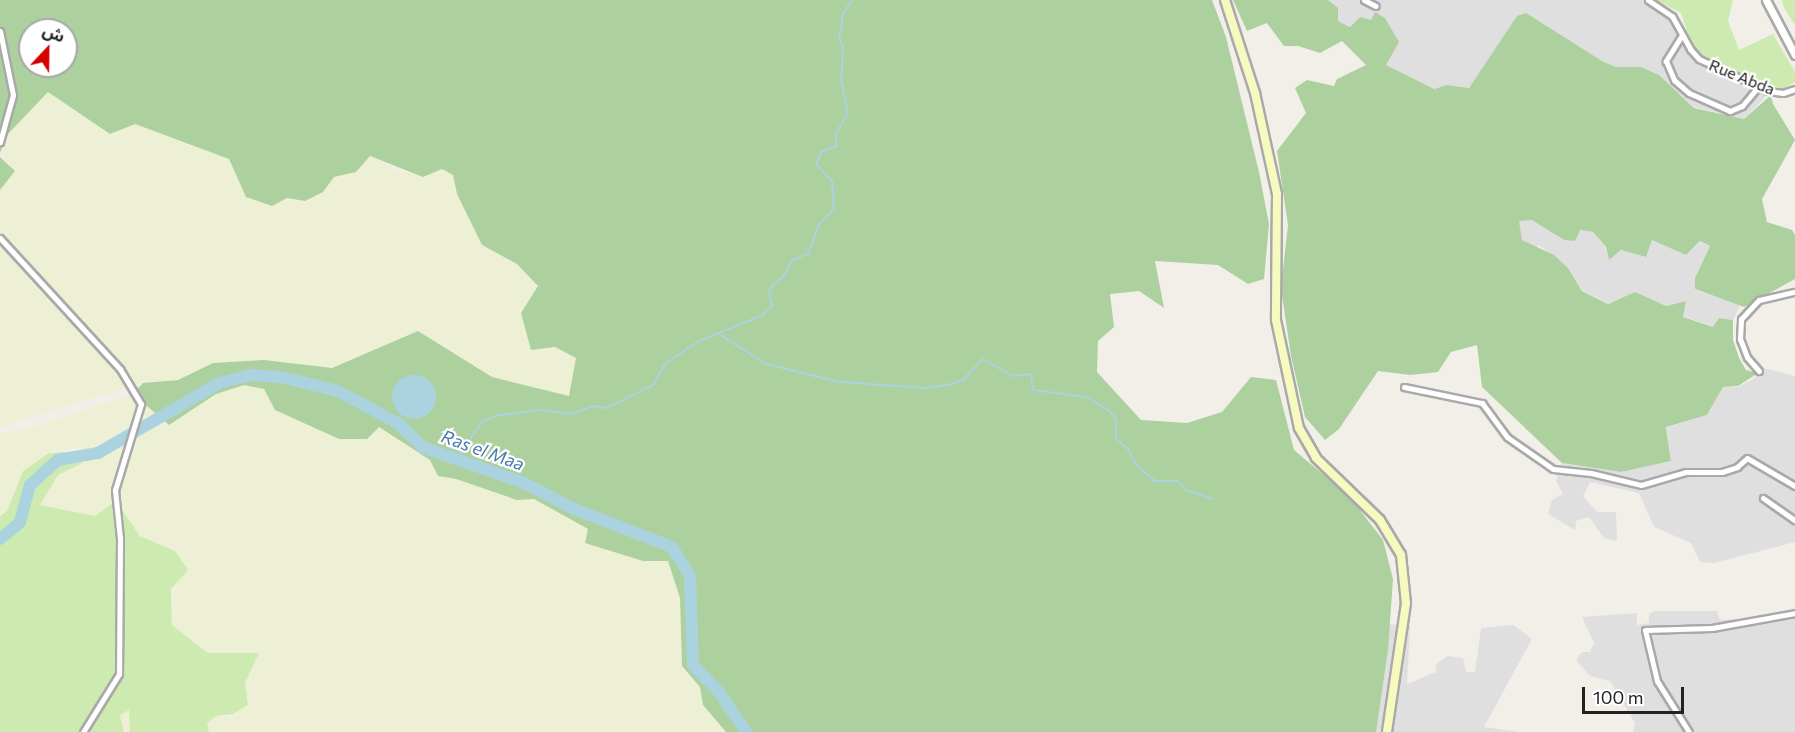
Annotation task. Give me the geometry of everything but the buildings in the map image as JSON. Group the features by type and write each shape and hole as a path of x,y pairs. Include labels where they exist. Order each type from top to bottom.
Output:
{"main road":[{"path":"1225,0 1255,93 1277,194 1276,321 1299,428 1316,458 1380,520 1401,555 1406,603 1387,732"}],"street":[{"path":"1364,0 1376,6"},
{"name":"Rue Abda","path":"1648,0 1668,11 1699,59 1775,93 1795,89"},
{"path":"1766,0 1795,55"},
{"path":"0,31 13,95 0,142"},
{"path":"1682,35 1666,61 1674,80 1689,93 1730,111 1742,106 1758,87"},
{"path":"0,238 134,388 141,407 131,433 116,490 120,538 119,674 83,732"},
{"path":"1759,371 1747,357 1740,339 1741,319 1759,300 1795,291"},
{"path":"1404,387 1482,403 1507,437 1553,469 1641,485 1686,472 1722,472 1737,467 1748,458 1795,486"},
{"path":"1763,498 1795,520"},
{"path":"1689,732 1657,681 1645,630 1712,628 1795,613"},
{"path":"1387,732 1396,732"}],"shaded area":[{"path":"1328,0 1648,0 1668,11 1694,55 1768,94 1744,119 1694,107 1658,75 1640,67 1615,67 1602,61 1526,14 1518,16 1482,73 1468,88 1448,85 1433,89 1386,65 1371,20 1351,27 1337,21 1338,8"},
{"path":"1533,219 1563,240 1575,241 1579,230 1593,232 1605,247 1609,260 1621,250 1645,257 1652,239 1686,255 1700,242 1710,246 1695,278 1695,290 1740,305 1733,320 1719,318 1714,327 1682,316 1686,301 1665,306 1635,293 1608,303 1582,290 1568,268 1539,245 1535,248 1522,240 1518,221"},
{"path":"1763,368 1795,376 1795,542 1714,563 1700,562 1691,543 1654,527 1639,493 1590,482 1583,496 1597,512 1616,512 1617,541 1604,538 1589,517 1576,521 1575,530 1548,514 1552,500 1563,494 1556,481 1562,463 1621,472 1671,461 1667,427 1707,415 1723,387 1738,387 1754,379"},
{"path":"1795,609 1795,732 1633,732 1635,723 1610,681 1590,676 1576,660 1582,652 1590,652 1594,643 1582,617 1637,613 1637,625 1649,623 1649,614 1655,611 1717,611 1720,620 1770,617"},
{"path":"1375,623 1410,626 1407,684 1436,672 1436,664 1448,656 1463,658 1466,672 1475,672 1481,628 1513,625 1532,639 1484,727 1519,732 1153,732"}],"green space":[{"path":"0,0 1212,0 1226,37 1259,172 1269,224 1264,279 1248,284 1218,265 1155,261 1164,308 1139,291 1110,294 1114,327 1098,341 1097,372 1141,420 1187,423 1222,412 1251,377 1276,380 1294,450 1349,496 1383,540 1393,579 1388,650 1376,732 726,732 703,705 700,687 682,666 680,598 668,561 643,561 585,543 588,529 534,499 517,500 456,479 438,476 430,460 379,427 367,439 339,439 275,410 264,389 244,385 216,394 169,425 133,394 143,383 178,380 213,363 264,360 332,368 418,331 492,377 569,396 576,358 555,347 531,350 521,313 538,286 517,264 482,245 457,194 453,175 442,169 423,177 370,156 356,172 334,177 323,192 305,201 287,198 272,206 246,197 229,159 135,124 110,134 48,92 8,134 0,153"},
{"path":"1233,0 1328,0 1338,8 1338,21 1350,27 1360,17 1371,20 1375,12 1385,18 1399,42 1386,65 1434,89 1447,85 1469,88 1517,16 1526,13 1602,61 1616,67 1641,67 1659,75 1694,108 1744,119 1771,95 1773,104 1795,140 1762,199 1767,222 1792,230 1795,235 1795,279 1744,307 1695,289 1695,278 1710,246 1700,241 1686,255 1652,240 1646,257 1621,250 1609,260 1606,247 1593,232 1580,230 1575,241 1564,240 1532,220 1519,221 1522,240 1554,255 1568,268 1582,291 1608,304 1635,292 1666,306 1686,301 1683,317 1713,327 1719,318 1733,320 1733,340 1739,358 1746,370 1758,373 1738,386 1723,387 1707,415 1666,427 1671,461 1621,472 1562,463 1482,387 1477,345 1451,352 1438,372 1410,375 1378,371 1339,429 1325,440 1305,417 1291,356 1281,288 1288,225 1277,151 1306,113 1295,88 1307,80 1334,86 1337,79 1366,65 1342,41 1320,53 1298,46 1284,46 1267,23 1247,31"},
{"path":"1656,0 1733,0 1728,21 1739,50 1773,34 1795,72 1795,82 1783,90 1746,78 1704,57 1691,43 1681,13"},
{"path":"1782,0 1795,0 1795,25 1784,8"},
{"path":"48,91 110,134 134,124 229,159 246,197 305,201 323,192 334,177 356,172 370,156 401,172 442,169 453,175 457,194 482,245 517,264 539,286 532,350 555,347 576,358 569,396 492,377 418,331 332,368 264,360 213,363 178,380 143,383 0,427 0,190 15,171 0,153 8,134"},
{"path":"0,157 15,171 0,190"},
{"path":"244,385 264,389 275,410 339,439 379,427 430,460 438,476 456,479 517,500 534,499 589,529 586,543 643,561 669,561 680,598 682,666 700,687 703,706 726,732 209,732 206,723 216,716 230,716 248,705 208,653 172,625 175,551 140,536 117,501 95,516 40,505 58,475 81,464 79,448 50,451 23,471 7,511 0,516 0,433 37,426 133,394 169,425 216,394"},
{"path":"80,451 81,464 58,475 40,505 95,516 116,501 140,536 175,551 188,570 171,589 172,625 208,653 259,653 245,683 248,705 233,714 216,716 207,723 209,732 130,732 129,710 120,715 124,732 0,732 0,516 7,511 23,471 49,453"},
{"path":"129,710 130,732 124,732 120,714"}],"water":[{"path":"414,375 430,381 436,397 430,413 414,419 398,413 392,397 398,381"}],"waterway":[{"path":"456,460 482,422 495,416 541,410 572,414 592,406 607,408 653,385 665,364 699,341 763,315 772,306 769,292 773,285 785,275 792,260 808,254 818,226 834,209 832,181 816,164 821,152 836,146 836,133 848,113 841,79 843,47 839,39 843,14 852,0"},
{"path":"719,334 766,364 839,382 927,388 963,380 983,359 1013,376 1031,374 1033,390 1087,397 1108,410 1116,419 1116,438 1129,450 1136,465 1155,481 1178,481 1186,490 1214,499"},
{"name":"Ras el Maa","path":"0,539 20,522 30,485 58,460 98,453 219,383 251,375 282,377 338,391 399,424 422,447 524,483 572,508 672,547 690,576 693,665 719,692 746,732"}]}
